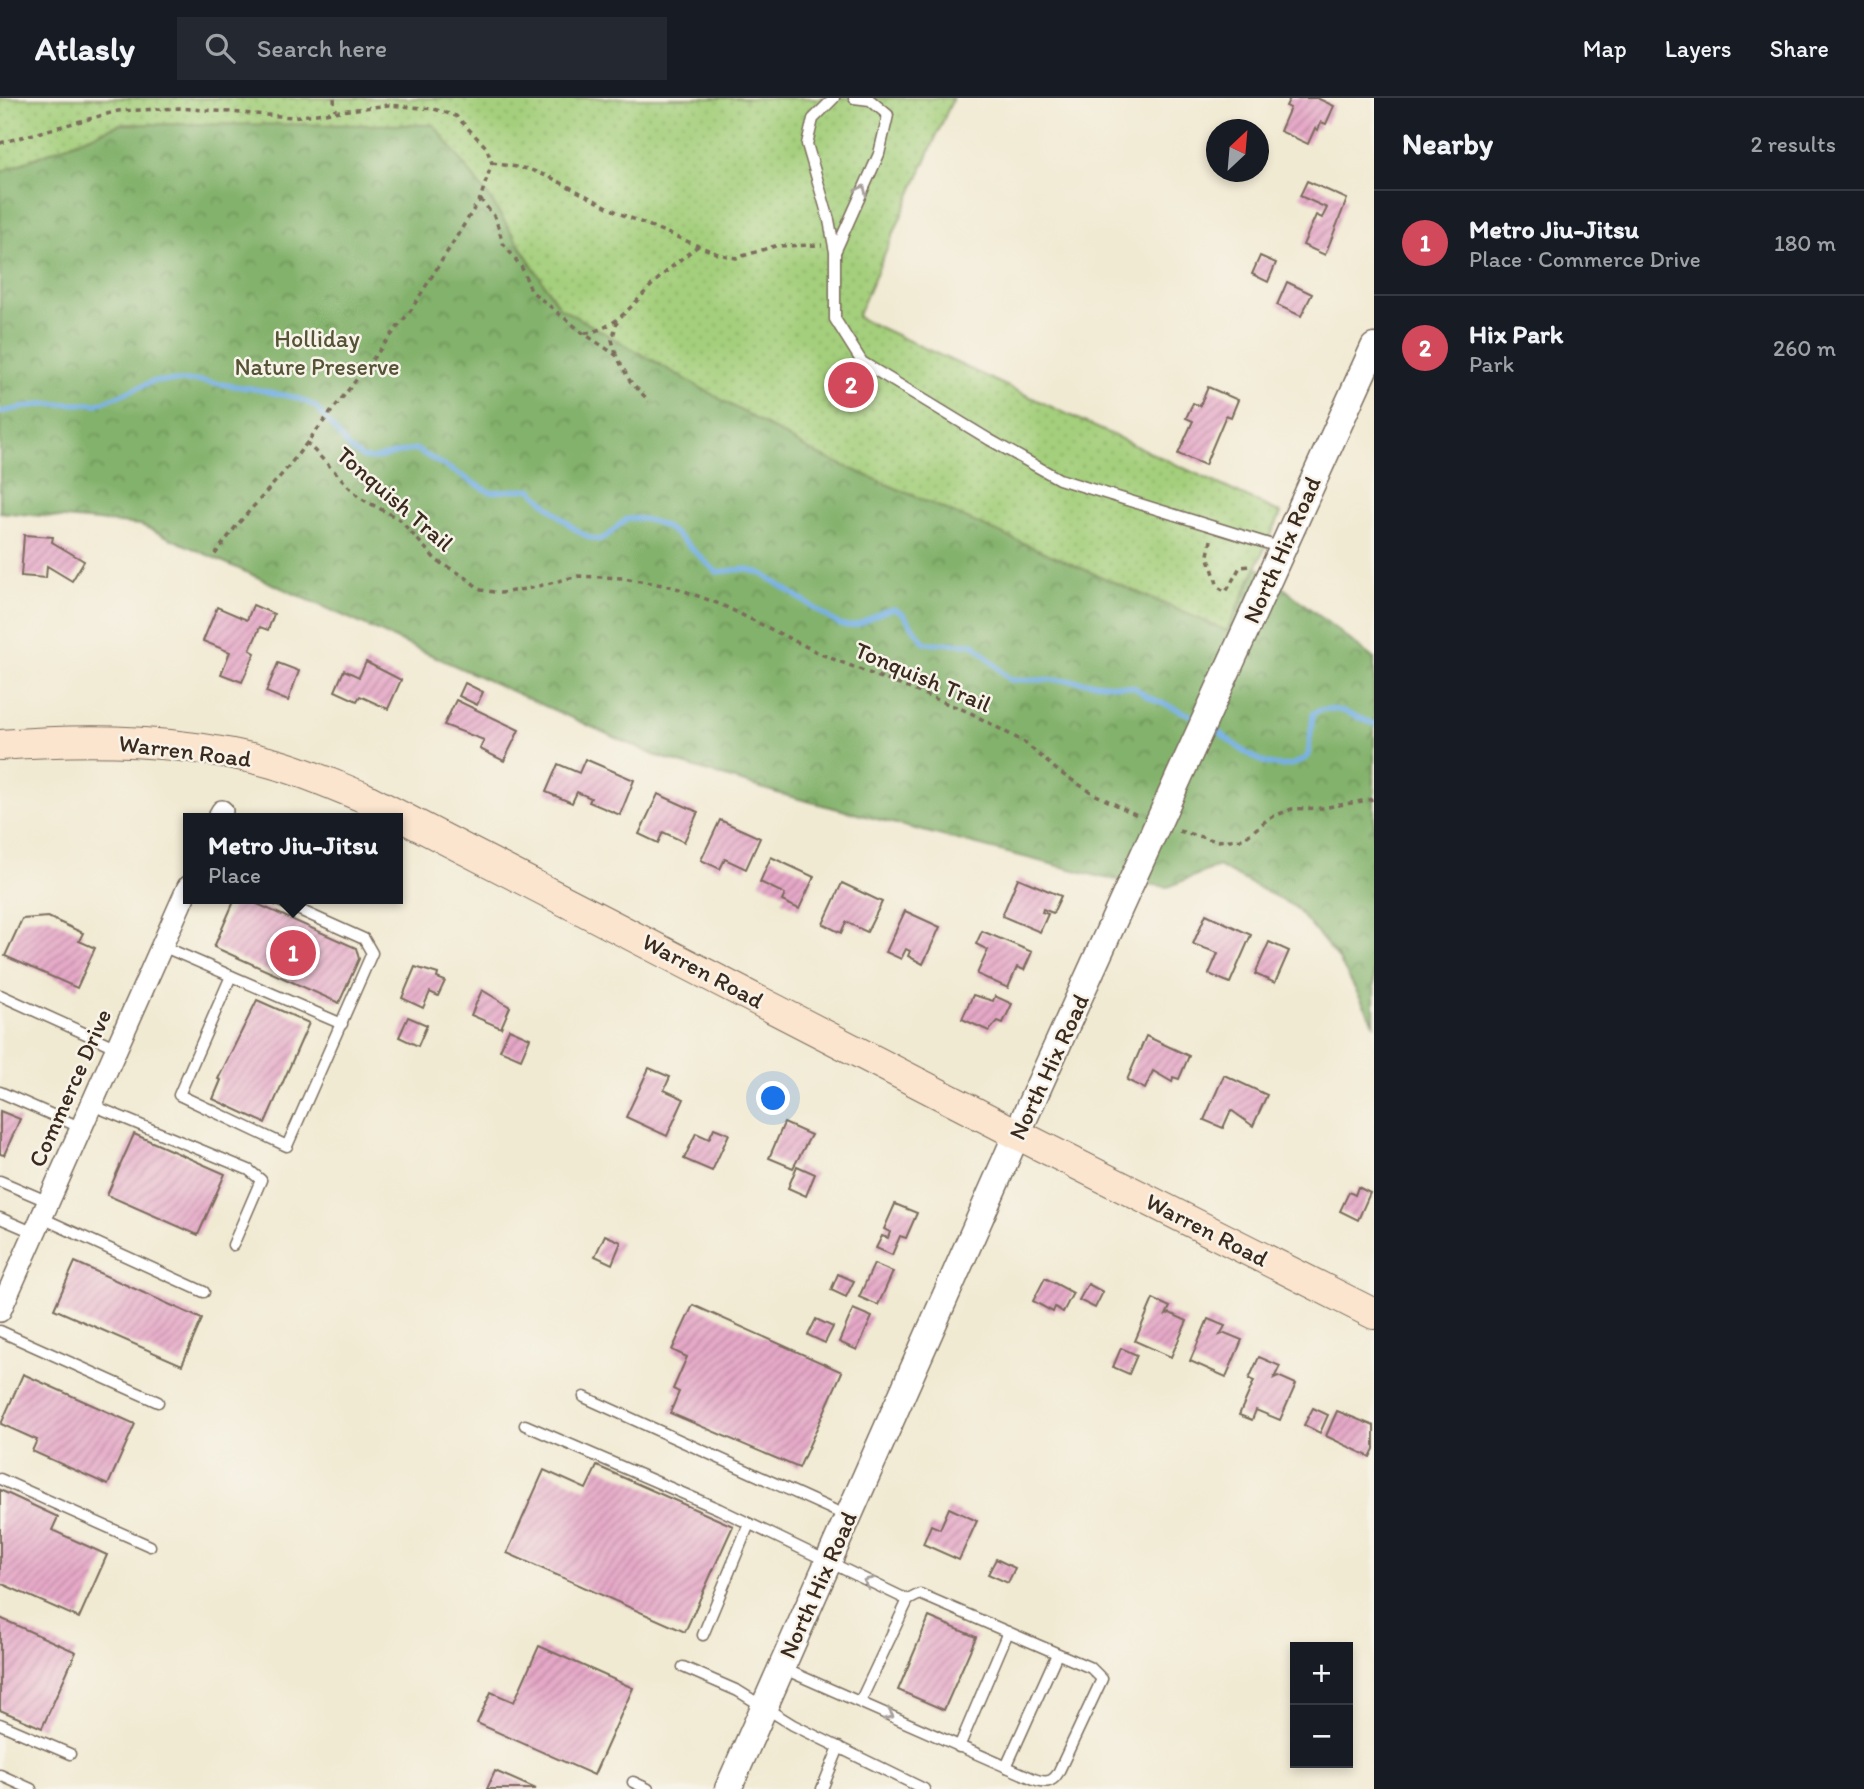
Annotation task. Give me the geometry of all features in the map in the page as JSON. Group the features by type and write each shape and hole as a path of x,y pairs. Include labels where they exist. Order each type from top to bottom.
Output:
{"main road":[{"name":"Warren Road","path":"0,745 92,740 154,741 274,763 363,797 395,813"},
{"name":"Warren Road","path":"403,817 1017,1134 1374,1314"}],"street":[{"name":"North Hix Road","path":"728,1789 1017,1134 1160,824 1374,347"},
{"name":"Commerce Drive","path":"0,1311 183,898"}],"lane":[{"path":"834,98 813,119 807,144 834,248 835,319 862,362 1059,478 1214,527 1278,558"},
{"path":"834,248 879,155 888,116 870,100 853,98"},
{"path":"231,976 179,1095 287,1146 372,953 364,939 286,904"},
{"path":"162,946 342,1024"},
{"path":"0,995 117,1048"},
{"path":"0,1092 82,1128"},
{"path":"92,1105 249,1170 261,1180 233,1245"},
{"path":"0,1181 42,1218 204,1292"},
{"path":"0,1217 42,1218"},
{"path":"0,1331 158,1402"},
{"path":"584,1397 849,1517"},
{"path":"525,1425 750,1524 908,1600"},
{"path":"0,1479 150,1546"},
{"path":"703,1634 750,1524"},
{"path":"782,1668 1038,1780 1054,1780 1101,1686 1102,1676 1008,1632 925,1596 916,1595 908,1600 860,1702"},
{"path":"960,1747 1008,1632"},
{"path":"1006,1767 1057,1654"},
{"path":"683,1667 738,1691 839,1747 924,1789"},
{"path":"0,1724 70,1754"},
{"path":"822,1789 839,1747"},
{"path":"0,1775 31,1789"},
{"path":"633,1782 648,1789"}],"path":[{"path":"334,98 335,110"},
{"path":"0,143 118,111 179,108 292,117 389,105 433,109 456,116 486,147 492,163 528,169 552,178 621,214 698,246 736,258 775,246 834,248"},
{"name":"Tonquish Trail","path":"492,163 481,199 411,310 306,442 360,498 399,519 437,561 481,590 501,593 578,576 623,578 674,587 722,605 824,655 969,712 1024,742 1059,772 1096,795 1188,835 1217,841 1244,839 1269,818 1292,808 1322,808 1374,799"},
{"path":"481,199 495,217 503,243 523,268 531,291 583,333 616,355"},
{"path":"583,333 598,332 617,321 698,246"},
{"path":"617,321 612,340 616,355 630,381 649,401"},
{"path":"214,557 306,442"},
{"path":"1214,527 1208,555 1218,587 1226,592 1240,567 1278,558"}],"green space":[{"path":"0,98 953,98 857,317 1281,513 1227,631 817,454 559,307 491,200 434,125 120,124 0,172"},
{"name":"Holliday Nature Preserve","path":"120,124 434,124 491,200 559,307 817,454 1227,631 1257,567 1374,659 1374,1023 1338,958 1295,907 1218,866 1168,887 1105,878 784,795 654,755 141,525 0,512 0,172"}],"building":[{"path":"1290,98 1317,98 1334,106 1326,124 1321,122 1318,130 1315,128 1308,144 1280,131 1290,108 1286,106"},
{"path":"1307,181 1347,199 1325,255 1303,245 1316,215 1322,218 1327,208 1300,196"},
{"path":"1260,256 1276,263 1268,282 1252,274"},
{"path":"1287,282 1312,294 1301,316 1277,305"},
{"path":"1208,387 1238,400 1231,417 1226,415 1205,465 1178,454 1193,421 1186,418 1193,403 1200,406"},
{"path":"24,535 53,537 52,542 84,561 72,581 47,566 46,578 21,576"},
{"path":"253,605 274,614 268,630 260,627 250,650 255,653 242,682 221,674 230,652 203,641 217,607 247,620"},
{"path":"366,662 401,680 388,709 360,696 357,701 335,691 344,670 359,677"},
{"path":"278,663 299,671 288,701 266,692"},
{"path":"465,683 483,692 477,705 459,696"},
{"path":"456,700 519,730 504,761 480,749 484,740 444,725"},
{"path":"585,759 634,780 620,815 589,802 591,798 577,792 572,803 546,792 558,764 579,773"},
{"path":"658,794 698,812 684,842 663,832 658,843 639,834"},
{"path":"720,820 760,838 746,869 725,859 720,869 701,860"},
{"path":"771,857 814,877 799,909 782,901 785,894 760,882"},
{"path":"1018,878 1061,896 1053,913 1043,909 1042,912 1048,914 1040,932 1002,916"},
{"path":"842,883 882,902 867,932 846,922 841,933 823,924"},
{"path":"233,904 257,904 356,948 359,959 339,1003 214,947"},
{"path":"905,911 940,927 923,964 908,956 910,951 906,949 901,959 886,952"},
{"path":"1206,914 1251,935 1230,983 1209,974 1218,953 1193,944"},
{"path":"48,917 83,933 79,941 95,948 77,988 5,956 22,919"},
{"path":"982,931 1032,952 1024,970 1017,967 1008,988 977,974 988,950 976,944"},
{"path":"1269,942 1289,951 1275,983 1255,974"},
{"path":"415,967 438,974 437,978 445,981 438,996 430,992 423,1008 402,998"},
{"path":"482,990 510,1007 501,1028 471,1015"},
{"path":"973,995 993,1001 995,996 1012,1004 1003,1023 998,1021 989,1031 962,1019"},
{"path":"257,1000 309,1023 265,1123 213,1099 221,1080 218,1079"},
{"path":"408,1017 427,1025 418,1046 399,1037"},
{"path":"509,1029 530,1038 521,1059 500,1050"},
{"path":"1146,1036 1189,1056 1179,1079 1173,1077 1172,1082 1153,1071 1145,1089 1127,1080"},
{"path":"649,1068 670,1077 664,1090 684,1099 667,1136 626,1117"},
{"path":"1224,1075 1267,1095 1253,1126 1231,1110 1223,1128 1204,1120"},
{"path":"0,1111 20,1119 4,1155 0,1154"},
{"path":"784,1123 811,1135 793,1168 769,1158"},
{"path":"714,1128 729,1134 712,1171 684,1159 696,1133 709,1139"},
{"path":"134,1134 225,1174 198,1235 107,1195"},
{"path":"797,1166 815,1174 806,1196 788,1188"},
{"path":"1358,1187 1370,1193 1358,1220 1340,1211 1349,1192 1355,1195"},
{"path":"895,1204 917,1213 906,1238 900,1236 892,1255 876,1248 882,1236 888,1238 890,1232 884,1229"},
{"path":"605,1235 621,1242 612,1264 595,1256"},
{"path":"75,1262 202,1319 182,1365 54,1309"},
{"path":"874,1264 893,1272 878,1305 859,1297"},
{"path":"838,1274 854,1281 846,1297 831,1290"},
{"path":"1045,1278 1073,1293 1063,1312 1055,1307 1053,1312 1033,1301"},
{"path":"1088,1284 1103,1292 1095,1308 1079,1300"},
{"path":"1153,1299 1170,1307 1166,1315 1170,1313 1187,1321 1171,1357 1135,1341"},
{"path":"693,1305 842,1372 799,1468 670,1413 679,1392 673,1389 687,1357 672,1350"},
{"path":"853,1309 872,1317 857,1350 839,1342"},
{"path":"816,1319 833,1327 825,1343 808,1335"},
{"path":"1208,1319 1225,1326 1220,1335 1225,1333 1242,1340 1226,1377 1190,1361"},
{"path":"1121,1348 1137,1355 1129,1374 1113,1367"},
{"path":"1259,1357 1280,1366 1274,1378 1278,1376 1296,1384 1280,1420 1256,1410 1252,1420 1239,1415 1254,1381 1249,1379"},
{"path":"23,1374 135,1424 108,1485 32,1451 37,1440 1,1424"},
{"path":"1313,1408 1328,1415 1320,1433 1304,1425"},
{"path":"1337,1411 1374,1426 1374,1449 1370,1457 1326,1436"},
{"path":"597,1466 733,1526 685,1632 507,1553 544,1470 586,1489"},
{"path":"0,1490 58,1517 52,1530 107,1555 79,1618 0,1583"},
{"path":"949,1508 977,1521 959,1560 923,1544 931,1525 940,1529"},
{"path":"996,1559 1015,1568 1008,1583 988,1574"},
{"path":"929,1617 976,1637 944,1710 898,1690"},
{"path":"0,1618 76,1652 42,1728 0,1710"},
{"path":"539,1646 633,1688 594,1775 477,1723 491,1692 514,1702"},
{"path":"495,1771 536,1789 487,1789"}],"waterway":[{"path":"0,412 42,404 98,404 154,381 200,381 297,398 315,406 350,449 363,458 373,459 415,449 490,492 531,489 574,529 593,539 605,537 627,519 655,522 677,535 717,572 745,569 761,573 840,625 862,623 895,609 903,614 925,643 974,644 1010,680 1066,680 1134,687 1146,696 1197,718"},
{"path":"1211,726 1257,759 1282,766 1295,764 1308,756 1313,714 1320,710 1343,712 1374,724"}],"place":[{"name":"Hix Park","path":"851,385"},
{"name":"Metro Jiu-Jitsu","path":"293,953"}]}
